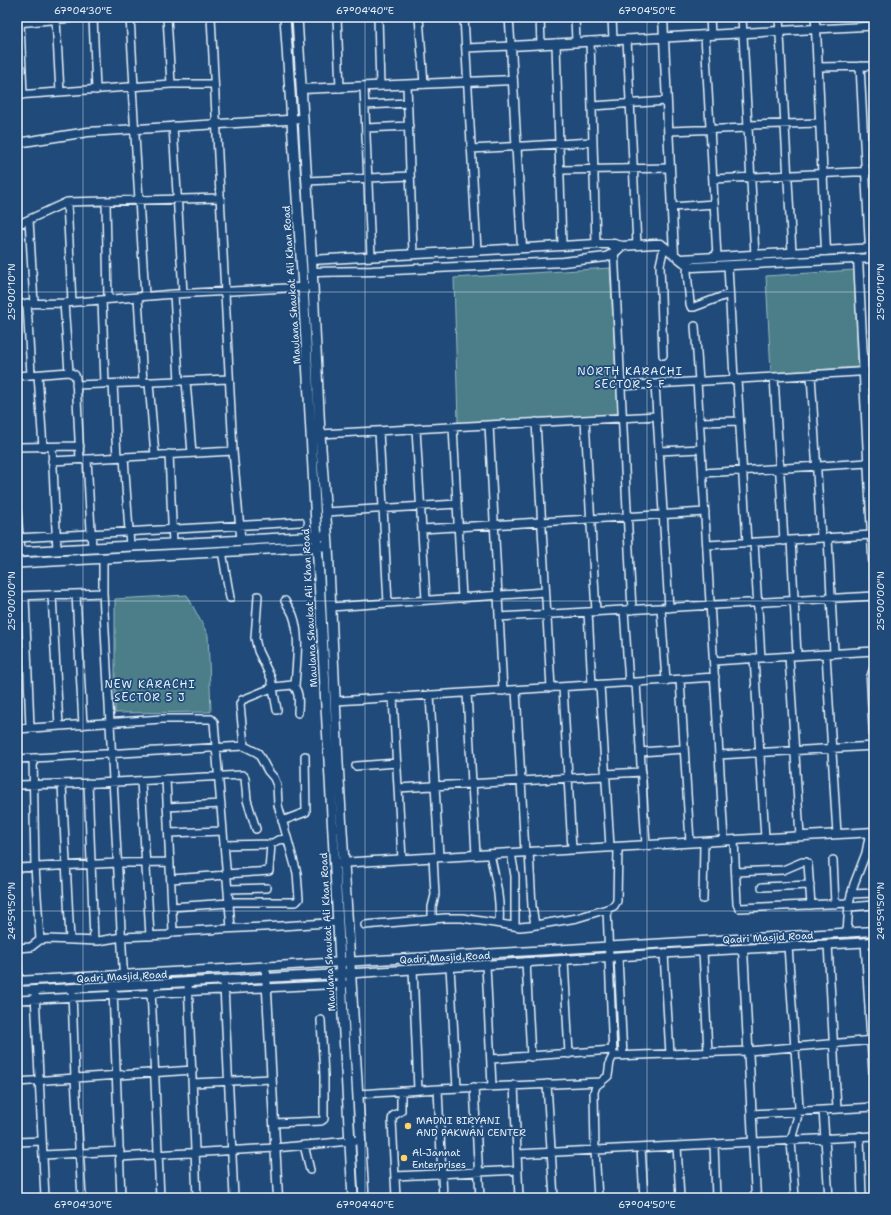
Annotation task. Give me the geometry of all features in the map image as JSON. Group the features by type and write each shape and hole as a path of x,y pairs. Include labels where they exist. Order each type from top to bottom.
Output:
{"main road":[{"name":"Maulana Shaukat Ali Khan Road","path":"285,17 303,287 334,863 338,922 345,963 350,973 351,983 364,1198"},
{"name":"Maulana Shaukat Ali Khan Road","path":"296,17 312,260 320,434 328,546 345,862 345,963 341,974 341,984 353,1198"},
{"path":"18,552 327,535"},
{"path":"17,564 328,546"}],"street":[{"path":"84,17 18,22 20,95 171,84 214,84"},
{"path":"93,17 96,90"},
{"path":"130,17 146,383 156,455"},
{"path":"167,17 171,84"},
{"path":"211,17 233,451 241,540"},
{"path":"337,17 340,88"},
{"path":"378,17 380,86"},
{"path":"419,17 424,84"},
{"path":"464,17 477,251"},
{"path":"509,17 522,248"},
{"path":"540,17 542,44"},
{"path":"575,17 576,42"},
{"path":"612,17 613,40"},
{"path":"663,17 672,207 678,257"},
{"path":"710,17 708,35 710,130 717,257"},
{"path":"742,17 755,255"},
{"path":"779,17 792,253"},
{"path":"815,17 826,251"},
{"path":"51,19 60,92"},
{"path":"466,48 874,26"},
{"path":"627,39 638,245"},
{"path":"590,41 596,244"},
{"path":"556,43 561,170 562,246"},
{"path":"312,260 596,244 614,244 622,246 661,244 688,265 693,266 728,266 872,258 860,66"},
{"path":"818,67 874,66"},
{"path":"301,89 512,80"},
{"path":"407,85 413,254"},
{"path":"364,87 371,256"},
{"path":"592,106 667,101"},
{"path":"365,105 408,103"},
{"path":"17,143 88,132 303,119"},
{"path":"669,131 820,123"},
{"path":"173,126 183,294"},
{"path":"366,128 408,126"},
{"path":"471,149 592,142"},
{"path":"561,170 670,168"},
{"path":"713,178 874,171"},
{"path":"307,181 410,176"},
{"path":"17,225 67,202 220,198"},
{"path":"67,202 72,302"},
{"path":"105,384 106,202"},
{"path":"672,207 714,204"},
{"path":"29,220 31,303 35,375 44,447"},
{"path":"614,244 632,610"},
{"path":"312,272 372,271 563,262 606,257 614,253 622,246"},
{"path":"664,247 660,265 664,355"},
{"path":"678,257 717,257 872,248"},
{"path":"458,252 459,266"},
{"path":"858,258 863,372 871,446 868,463 874,576"},
{"path":"688,265 687,272 690,304 692,307 694,308 729,294"},
{"path":"728,266 742,471 758,602 757,658 760,753 765,838"},
{"path":"17,304 64,303 141,296 313,286"},
{"path":"174,294 192,453"},
{"path":"64,303 69,372"},
{"path":"695,326 724,840"},
{"path":"620,386 874,371"},
{"path":"17,376 69,372 75,375 80,446 83,459 92,548"},
{"path":"811,375 816,466 831,598 834,653"},
{"path":"774,377 780,468 794,600 797,655"},
{"path":"76,385 229,379"},
{"path":"113,384 130,546"},
{"path":"655,384 669,608"},
{"path":"320,434 657,416"},
{"path":"585,420 596,612"},
{"path":"700,422 739,421"},
{"path":"536,422 551,688"},
{"path":"489,425 503,691"},
{"path":"453,427 462,598"},
{"path":"416,429 426,600"},
{"path":"379,431 388,603"},
{"path":"17,447 80,446"},
{"path":"52,447 57,550"},
{"path":"659,450 701,449"},
{"path":"52,461 233,451"},
{"path":"169,454 173,544"},
{"path":"703,473 868,463"},
{"path":"326,512 457,504"},
{"path":"17,509 18,552"},
{"path":"422,529 705,512"},
{"path":"18,538 300,522"},
{"path":"707,545 872,535"},
{"path":"222,551 230,598"},
{"path":"103,558 103,593 124,985"},
{"path":"331,607 545,592"},
{"path":"17,596 103,593"},
{"path":"76,594 83,725"},
{"path":"52,595 59,726"},
{"path":"25,596 30,728"},
{"path":"258,596 255,638 258,651 269,672 274,687 277,710"},
{"path":"499,618 874,596"},
{"path":"285,601 293,614 297,639 294,687 298,692 298,713"},
{"path":"661,608 666,681"},
{"path":"624,610 642,772 646,845"},
{"path":"588,612 592,685"},
{"path":"714,661 874,650"},
{"path":"826,654 837,834"},
{"path":"789,656 800,836"},
{"path":"874,669 871,678 874,738"},
{"path":"336,701 715,678"},
{"path":"680,680 690,842"},
{"path":"365,925 462,918 515,926 535,925 577,918 614,906 617,901 614,847 605,775 600,685"},
{"path":"244,746 240,702 274,687 294,687"},
{"path":"563,687 572,849"},
{"path":"516,690 527,852 535,925"},
{"path":"467,693 476,855"},
{"path":"430,695 435,786 436,857 435,895 432,907 432,919"},
{"path":"393,698 402,859"},
{"path":"17,729 162,719 211,719 214,722 231,928"},
{"path":"17,759 244,746 258,754 277,785 278,805 297,873 299,885 298,901 229,902 172,907"},
{"path":"719,756 874,746"},
{"path":"640,752 684,749"},
{"path":"282,821 306,812 305,756"},
{"path":"33,758 35,867 40,940"},
{"path":"356,766 397,764"},
{"path":"398,788 642,772"},
{"path":"17,785 244,776 247,800 256,828"},
{"path":"166,779 172,932"},
{"path":"141,781 150,936"},
{"path":"88,783 94,941"},
{"path":"62,784 70,940"},
{"path":"167,807 221,804"},
{"path":"168,833 223,831"},
{"path":"334,863 872,832 849,905 847,933"},
{"path":"224,845 272,844 278,840 287,839"},
{"path":"734,840 737,904 739,908 835,904 874,905"},
{"path":"703,899 704,842"},
{"path":"171,879 268,871 272,844"},
{"path":"511,853 515,876 515,926"},
{"path":"490,854 499,896 500,910 498,923"},
{"path":"833,860 835,904"},
{"path":"17,868 170,862"},
{"path":"736,872 783,870 795,864 805,862 808,864 811,905"},
{"path":"762,887 810,885"},
{"path":"228,889 267,888"},
{"path":"852,894 874,893"},
{"path":"598,1198 594,1092 596,1086 608,1076 613,1053 606,909"},
{"path":"17,948 31,948 40,940 48,939 94,941 122,937 168,935 172,932 338,922"},
{"name":"Qadri Masjid Road","path":"18,980 345,963 874,931"},
{"path":"865,942 872,1012 874,1089"},
{"name":"Qadri Masjid Road","path":"18,991 35,990 72,992 124,985 151,988 188,982 266,977 341,974 703,951 874,942"},
{"path":"828,944 837,1109"},
{"path":"788,946 799,1112 792,1140 795,1198"},
{"path":"743,949 756,1198"},
{"path":"703,951 708,1052"},
{"path":"664,954 670,1054"},
{"path":"618,957 623,1056"},
{"path":"564,960 569,1054"},
{"path":"526,962 531,1057"},
{"path":"17,965 18,991"},
{"path":"486,965 492,1086"},
{"path":"265,967 278,1198"},
{"path":"450,967 457,1088"},
{"path":"413,969 418,1090"},
{"path":"224,980 234,1198"},
{"path":"188,982 197,1198"},
{"path":"17,1000 35,999 72,992 114,994 151,988 189,991 351,983"},
{"path":"113,986 122,1198"},
{"path":"151,988 160,1198"},
{"path":"35,990 45,1198"},
{"path":"72,992 82,1198"},
{"path":"274,1123 321,1121 324,1119 324,1076 321,1020"},
{"path":"491,1059 569,1054 613,1053 623,1056 670,1054 794,1047 872,1040"},
{"path":"17,1082 192,1070"},
{"path":"193,1083 272,1079"},
{"path":"358,1094 492,1086 601,1082"},
{"path":"547,1084 554,1198"},
{"path":"514,1085 519,1198"},
{"path":"474,1087 480,1198"},
{"path":"438,1089 443,1198"},
{"path":"396,1198 392,1120 393,1116 401,1111 401,1091"},
{"path":"752,1114 874,1107"},
{"path":"823,1110 828,1198"},
{"path":"860,1136 862,1198"},
{"path":"517,1154 874,1136"},
{"path":"43,1155 79,1153 158,1154 275,1148 360,1140"},
{"path":"17,1142 42,1141"},
{"path":"714,1144 716,1198"},
{"path":"304,1145 310,1170"},
{"path":"677,1146 680,1198"},
{"path":"641,1148 644,1198"},
{"path":"395,1176 518,1170"}],"green space":[{"path":"610,268 618,414 458,423 454,278"},
{"path":"854,270 858,367 771,373 766,276"},
{"path":"187,595 208,635 211,712 115,713 115,599"}],"place":[{"name":"MADNI BIRYANI AND PAKWAN CENTER","path":"408,1126"},
{"name":"Al-Jannat Enterprises","path":"404,1158"}],"district":[{"name":"NORTH KARACHI SECTOR 5 F","path":"630,377"},
{"name":"NEW KARACHI SECTOR 5 J","path":"150,690"}]}
